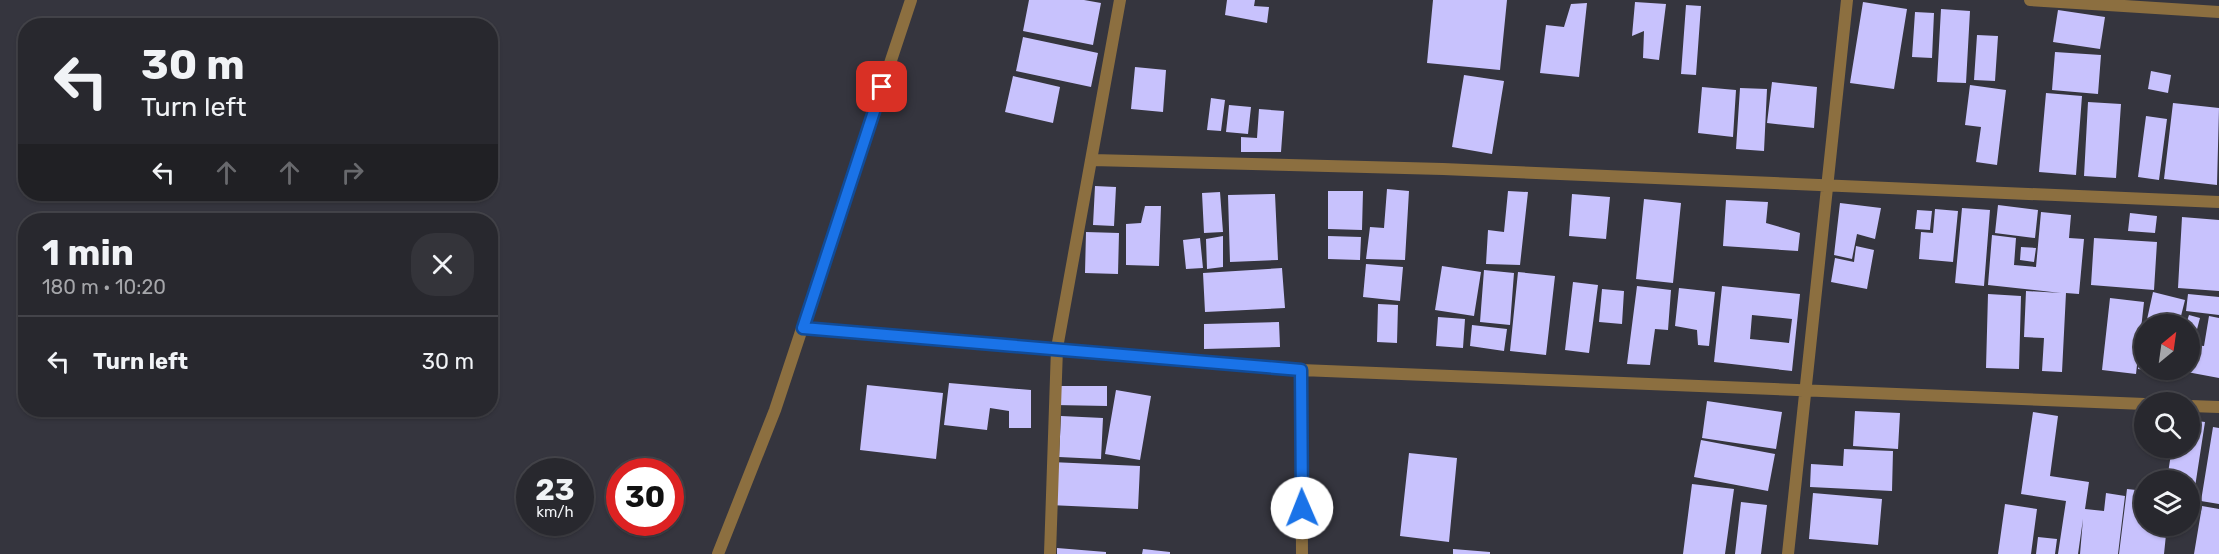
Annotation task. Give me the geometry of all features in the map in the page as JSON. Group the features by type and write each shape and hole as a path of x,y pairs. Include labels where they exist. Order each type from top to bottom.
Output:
{"street":[{"path":"718,554 775,410 911,0"},
{"path":"1050,554 1057,348 1120,0"},
{"path":"1788,554 1847,0"},
{"path":"2030,0 2219,12"},
{"path":"1092,160 1443,169 2219,202"},
{"path":"803,328 1301,370 2134,404"},
{"path":"1301,370 1302,554"},
{"path":"2200,406 2219,407"}],"building":[{"path":"1029,0 1084,0 1101,3 1093,45 1023,31"},
{"path":"1227,0 1255,0 1254,6 1269,7 1267,23 1225,15"},
{"path":"1433,0 1507,0 1500,70 1427,63"},
{"path":"1635,2 1666,4 1659,60 1643,58 1644,31 1632,36"},
{"path":"1863,2 1907,9 1894,89 1850,83"},
{"path":"1587,3 1579,77 1540,73 1546,25 1564,27 1571,4"},
{"path":"1686,5 1701,6 1696,75 1681,74"},
{"path":"1941,9 1970,11 1966,83 1937,82"},
{"path":"2058,10 2105,17 2100,49 2053,42"},
{"path":"1915,12 1934,13 1932,58 1912,57"},
{"path":"1977,35 1998,36 1995,81 1974,80"},
{"path":"1023,37 1098,53 1091,87 1016,71"},
{"path":"2055,52 2101,55 2098,94 2052,90"},
{"path":"1135,67 1166,70 1163,112 1131,109"},
{"path":"2151,71 2171,75 2168,93 2148,89"},
{"path":"1464,75 1504,81 1492,154 1452,147"},
{"path":"1013,76 1060,87 1053,123 1005,112"},
{"path":"1772,82 1817,87 1814,128 1767,123"},
{"path":"1970,85 2006,90 1997,165 1976,162 1981,127 1965,125"},
{"path":"1702,87 1736,90 1733,137 1698,133"},
{"path":"1740,88 1767,89 1764,151 1736,149"},
{"path":"2046,93 2082,96 2076,175 2039,172"},
{"path":"1211,98 1225,100 1221,131 1207,130"},
{"path":"2088,102 2121,104 2116,178 2084,176"},
{"path":"2173,103 2219,108 2217,185 2164,179"},
{"path":"1229,105 1251,107 1248,134 1226,132"},
{"path":"1259,109 1284,111 1281,152 1241,152 1241,137 1257,138"},
{"path":"2146,116 2167,119 2159,180 2138,177"},
{"path":"1095,186 1116,187 1114,226 1093,225"},
{"path":"1387,189 1409,191 1405,260 1366,259 1370,227 1384,228"},
{"path":"1328,191 1363,191 1362,230 1328,229"},
{"path":"1508,191 1528,192 1520,265 1486,264 1488,230 1504,232"},
{"path":"1220,192 1223,232 1204,233 1202,193"},
{"path":"1275,194 1278,260 1230,262 1228,195"},
{"path":"1572,194 1610,197 1606,239 1569,236"},
{"path":"1644,199 1681,203 1673,283 1636,279"},
{"path":"1726,200 1768,202 1766,223 1800,233 1798,251 1723,246"},
{"path":"1840,203 1881,208 1875,239 1857,234 1852,259 1834,255"},
{"path":"1998,205 2038,210 2035,238 1995,233"},
{"path":"1145,206 1161,206 1159,266 1126,265 1126,224 1141,223"},
{"path":"1962,208 1990,210 1984,286 1955,283"},
{"path":"1935,209 1958,211 1953,262 1919,259 1921,232 1933,233"},
{"path":"1917,210 1932,211 1930,230 1915,229"},
{"path":"2041,212 2071,215 2069,238 2084,239 2079,294 2066,293 2062,372 2042,371 2044,338 2024,337 2026,291 2061,293 1988,285 1992,235 2016,238 2014,265 2036,267"},
{"path":"2130,213 2157,216 2155,233 2128,231"},
{"path":"2182,217 2219,220 2219,291 2178,288"},
{"path":"1086,232 1119,233 1118,274 1085,273"},
{"path":"1223,236 1223,267 1207,269 1206,239"},
{"path":"1328,236 1361,237 1360,260 1328,259"},
{"path":"1200,238 1203,268 1186,269 1183,240"},
{"path":"2094,238 2157,242 2154,290 2091,285"},
{"path":"1856,246 1874,250 1867,289 1831,282 1835,258 1854,262"},
{"path":"2021,247 2036,248 2034,262 2020,260"},
{"path":"1366,264 1403,267 1400,301 1363,297"},
{"path":"1442,266 1481,272 1474,316 1435,310"},
{"path":"1282,268 1285,308 1205,312 1203,273"},
{"path":"1484,270 1514,273 1510,325 1480,322"},
{"path":"1518,272 1555,276 1546,355 1510,351"},
{"path":"1573,282 1598,285 1589,353 1565,350"},
{"path":"1637,286 1671,290 1668,330 1655,329 1650,365 1627,364"},
{"path":"1722,286 1800,294 1792,371 1714,362","holes":["1752,315 1792,319 1789,343 1750,339"]},
{"path":"1679,288 1715,292 1709,346 1698,345 1697,330 1675,326"},
{"path":"1602,289 1624,291 1622,324 1599,322"},
{"path":"2153,292 2185,300 2182,314 2148,314"},
{"path":"1988,294 2021,296 2019,369 1986,368"},
{"path":"2188,294 2219,297 2219,315 2186,311"},
{"path":"2110,298 2144,302 2143,314 2134,314 2134,374 2102,370"},
{"path":"1378,304 1398,305 1397,343 1377,342"},
{"path":"2209,316 2219,318 2219,378 2200,374 2200,346 2204,346"},
{"path":"1438,317 1465,319 1463,348 1436,346"},
{"path":"1279,322 1280,347 1204,349 1204,324"},
{"path":"1472,325 1507,329 1504,351 1470,346"},
{"path":"949,383 1031,390 1031,428 1009,428 1009,411 990,408 987,430 944,425"},
{"path":"867,385 943,393 936,459 860,450"},
{"path":"1056,386 1107,386 1107,406 1055,405"},
{"path":"1116,390 1151,396 1140,460 1105,454"},
{"path":"1707,401 1782,412 1776,449 1702,438"},
{"path":"1855,411 1900,413 1898,449 1853,446"},
{"path":"2033,412 2058,416 2050,476 2089,482 2085,509 2104,511 2106,493 2125,496 2118,554 2080,554 2083,519 2078,554 2058,554 2066,501 2021,494"},
{"path":"1061,416 1103,418 1101,459 1059,457"},
{"path":"2200,421 2205,422 2200,454"},
{"path":"2213,427 2219,428 2219,504 2201,501"},
{"path":"1701,440 1775,454 1768,491 1694,477"},
{"path":"1844,449 1893,451 1892,491 1810,487 1811,464 1843,466"},
{"path":"1409,453 1457,458 1449,542 1400,536"},
{"path":"2170,458 2199,458 2198,470 2169,470"},
{"path":"1051,462 1140,466 1138,509 1049,505"},
{"path":"1692,484 1734,489 1725,554 1683,554"},
{"path":"2127,489 2134,490 2134,536 2166,536 2164,554 2119,554"},
{"path":"1813,493 1882,499 1878,545 1809,539"},
{"path":"1741,502 1767,505 1761,554 1735,554"},
{"path":"2005,504 2037,509 2031,554 1998,554"},
{"path":"2202,506 2219,509 2219,554 2194,554 2197,536 2200,536"},
{"path":"2038,537 2057,539 2055,554 2036,554"},
{"path":"1057,548 1106,552 1106,554 1057,554"},
{"path":"1143,549 1170,552 1170,554 1142,554"},
{"path":"1453,549 1490,552 1490,554 1453,554"}],"route":[{"path":"882,87 803,328 1301,370 1302,508"}]}
